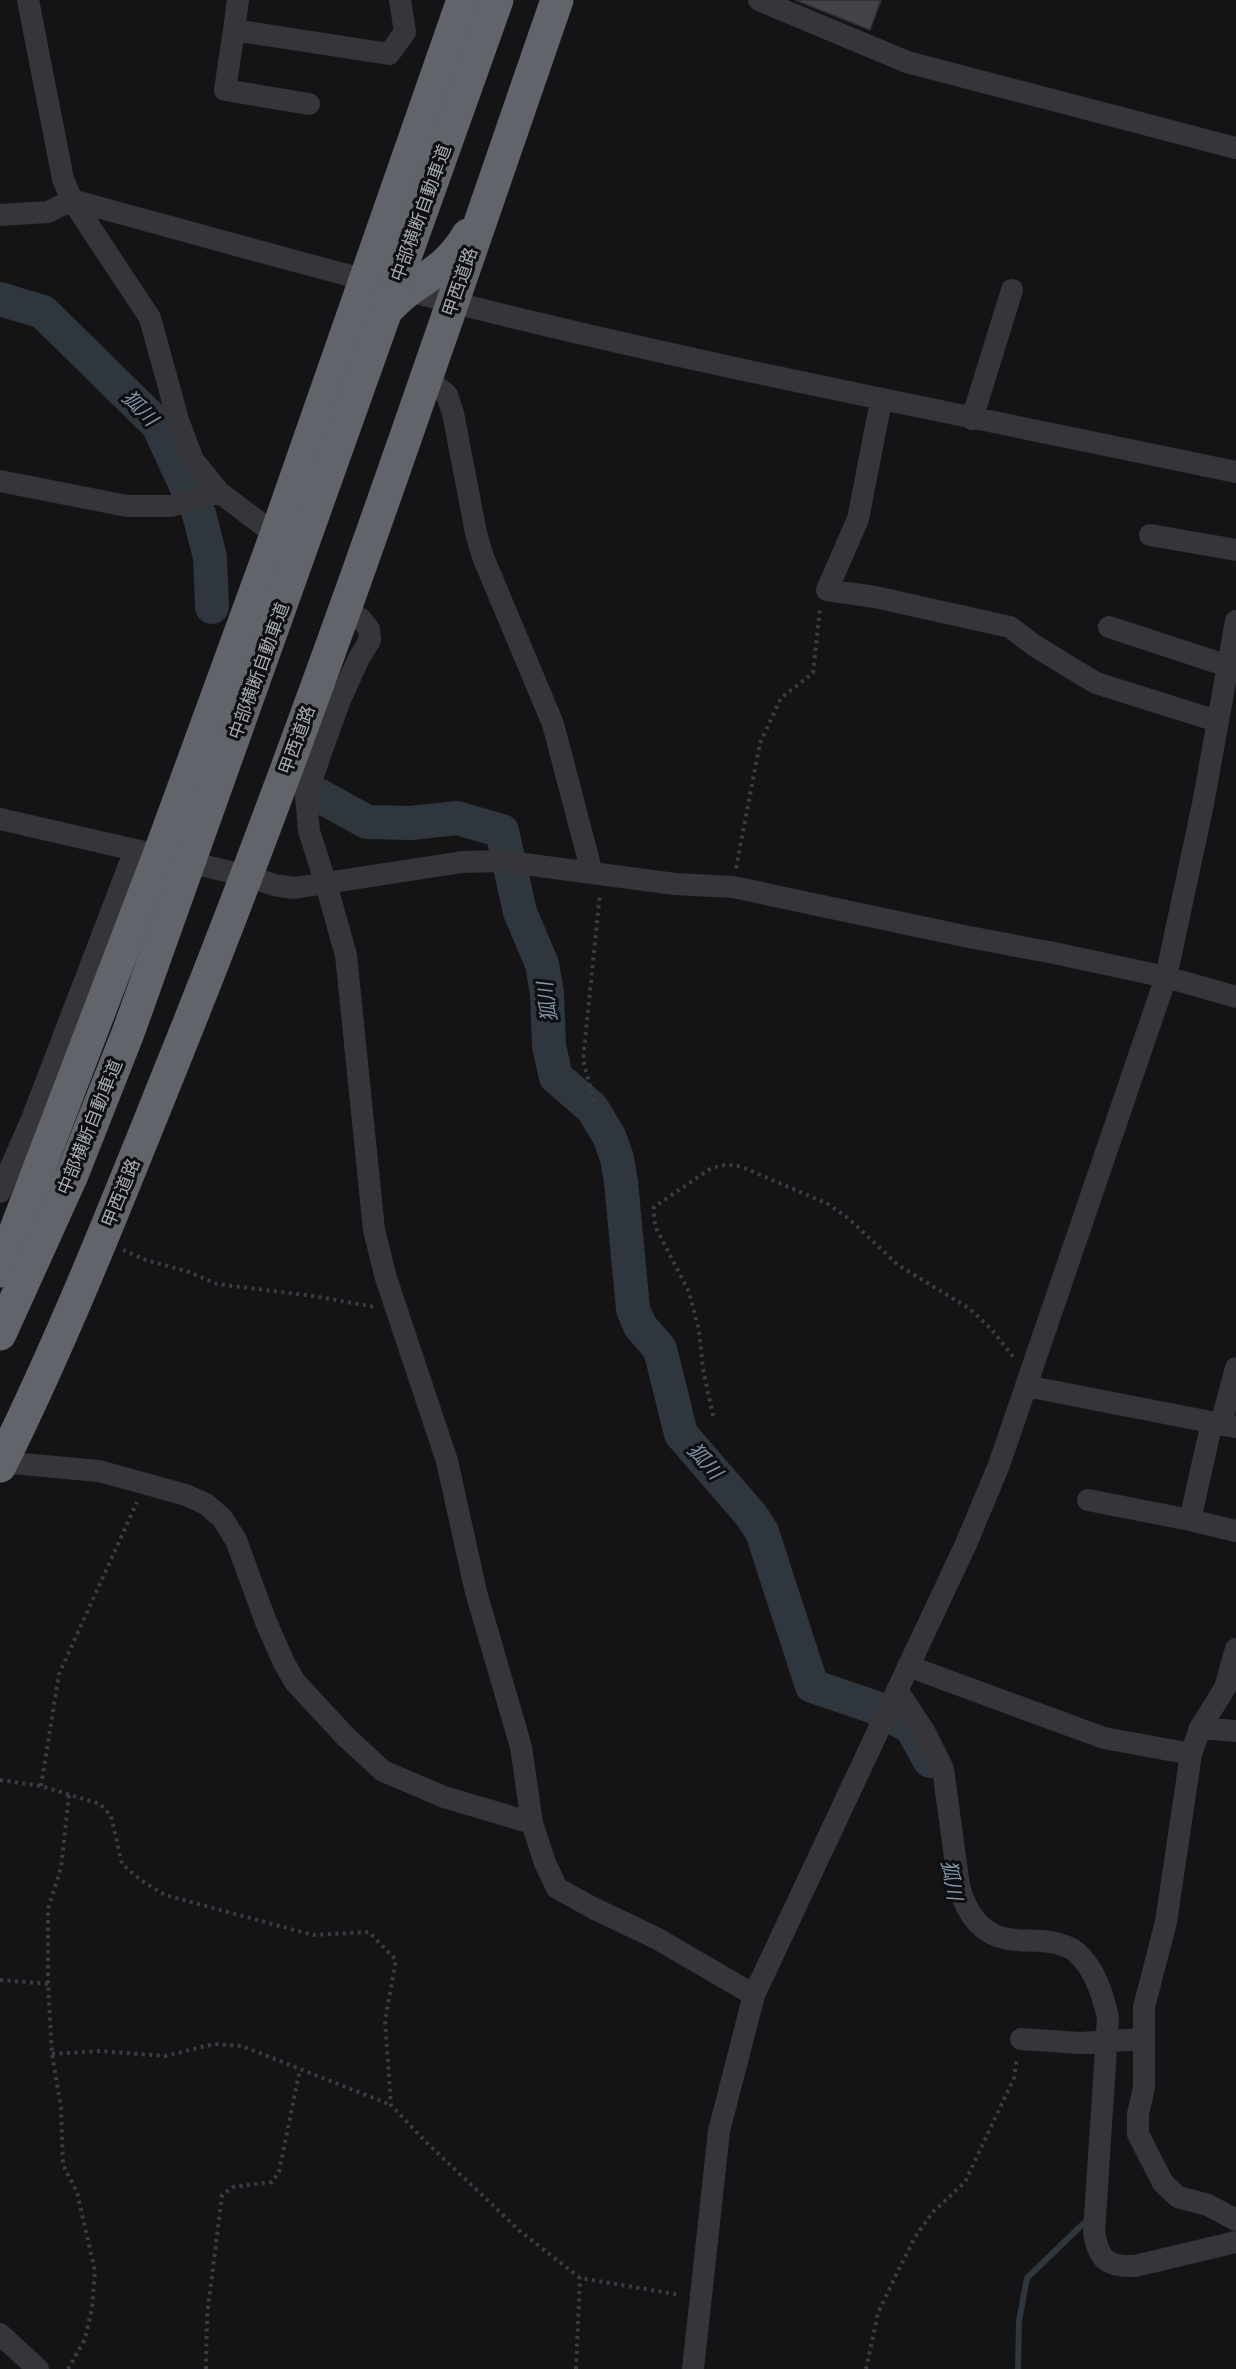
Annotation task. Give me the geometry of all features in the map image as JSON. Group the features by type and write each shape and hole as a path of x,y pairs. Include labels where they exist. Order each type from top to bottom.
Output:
{"highway":[{"path":"0,1271 147,853 276,535 464,0"},
{"name":"中部横断自動車道","path":"0,1334 72,1175 132,1023 497,0"},
{"name":"甲西道路","path":"1,1464 102,1240 248,876 427,378 557,0"},
{"path":"326,391 359,335 408,290 434,274 457,253 486,205"}],"street":[{"path":"28,0 63,179 72,200 150,318 178,420 193,460 218,492 276,535"},
{"path":"238,0 225,90 309,104"},
{"path":"234,30 389,54 405,32 400,0"},
{"path":"759,0 907,62 1236,148"},
{"path":"0,215 48,212 72,200 453,303 881,400 1236,472"},
{"path":"972,419 1012,290"},
{"path":"427,378 447,395 453,413 476,533 483,557 553,724 597,874"},
{"path":"881,400 858,519 827,590 874,597 1010,627 1035,646 1096,682 1217,721"},
{"path":"0,481 127,506 171,506 218,492"},
{"path":"1150,535 1236,550"},
{"path":"344,611 361,619 369,629 370,640 358,658 339,702 306,795 309,831 346,955 374,1230 396,1311 447,1461 476,1592 521,1747 532,1823 545,1863 557,1888 656,1938 754,1995"},
{"path":"693,2369 719,2131 754,1995 966,1544 999,1465 1166,977 1203,804 1236,621"},
{"path":"1109,627 1228,666"},
{"path":"0,819 294,888 462,862 502,861 675,884 733,887 1166,977 1236,997"},
{"path":"0,1192 147,853"},
{"path":"1191,1521 1223,1425 1236,1368"},
{"path":"1027,1381 1223,1425"},
{"path":"1,1464 99,1471 186,1495 206,1504 222,1518 236,1540 266,1622 295,1682 346,1737 383,1771 444,1797 532,1823"},
{"path":"1088,1500 1236,1531"},
{"path":"1236,1649 1225,1688 1200,1728 1191,1754 1166,1922 1144,2007 1144,2087 1138,2114 1138,2134 1163,2183 1178,2197 1208,2205 1236,2220"},
{"path":"908,1666 1104,1738 1191,1754"},
{"path":"896,1691 924,1731 943,1769 959,1886 963,1903 974,1920 989,1933 1009,1939 1038,1939 1063,1945 1076,1951 1090,1969 1103,1996 1108,2018 1094,2233 1101,2257 1120,2267 1135,2266 1236,2242"},
{"path":"1200,1728 1236,1731"},
{"path":"1020,2039 1080,2043 1143,2038"},
{"path":"0,2334 38,2369"}],"path":[{"path":"733,887 760,743 781,698 813,673 819,610 827,590"},
{"path":"594,1101 583,1060 597,874"},
{"path":"713,1416 695,1313 689,1292 657,1228 654,1207 719,1165 730,1164 742,1167 834,1208 848,1218 898,1265 970,1309 992,1330 1027,1381"},
{"path":"102,1240 146,1260 189,1272 217,1284 313,1296 396,1311"},
{"path":"41,1786 58,1674 146,1484"},
{"path":"0,1780 41,1786 100,1804 111,1816 122,1864 142,1881 165,1895 313,1935 369,1932 396,1960 386,2021 392,2105"},
{"path":"68,2369 85,2339 92,2308 95,2271 77,2192 63,2166 61,2108 52,2054 48,1983 48,1909 61,1868 69,1795"},
{"path":"0,1980 48,1983"},
{"path":"866,2369 878,2313 915,2237 933,2212 965,2182 1014,2078 1020,2039"},
{"path":"52,2054 100,2051 165,2056 214,2044 242,2046 392,2105 424,2141 520,2231 580,2278 699,2298"},
{"path":"206,2369 207,2316 222,2195 233,2187 272,2182 279,2172 300,2070"},
{"path":"576,2369 580,2278"}],"building":[{"path":"795,0 881,0 870,30"}],"waterway":[{"name":"狐川","path":"0,299 43,312 158,425 199,514 210,557 212,607"},
{"name":"狐川","path":"318,795 367,822 411,823 457,818 502,831 520,912 542,964 547,993 549,1046 556,1077 592,1108 609,1136 617,1158 633,1309 640,1326 660,1349 681,1434 751,1515 762,1532 812,1686 874,1707 911,1727 930,1761"},
{"path":"1018,2369 1019,2321 1027,2278 1085,2222"}]}
